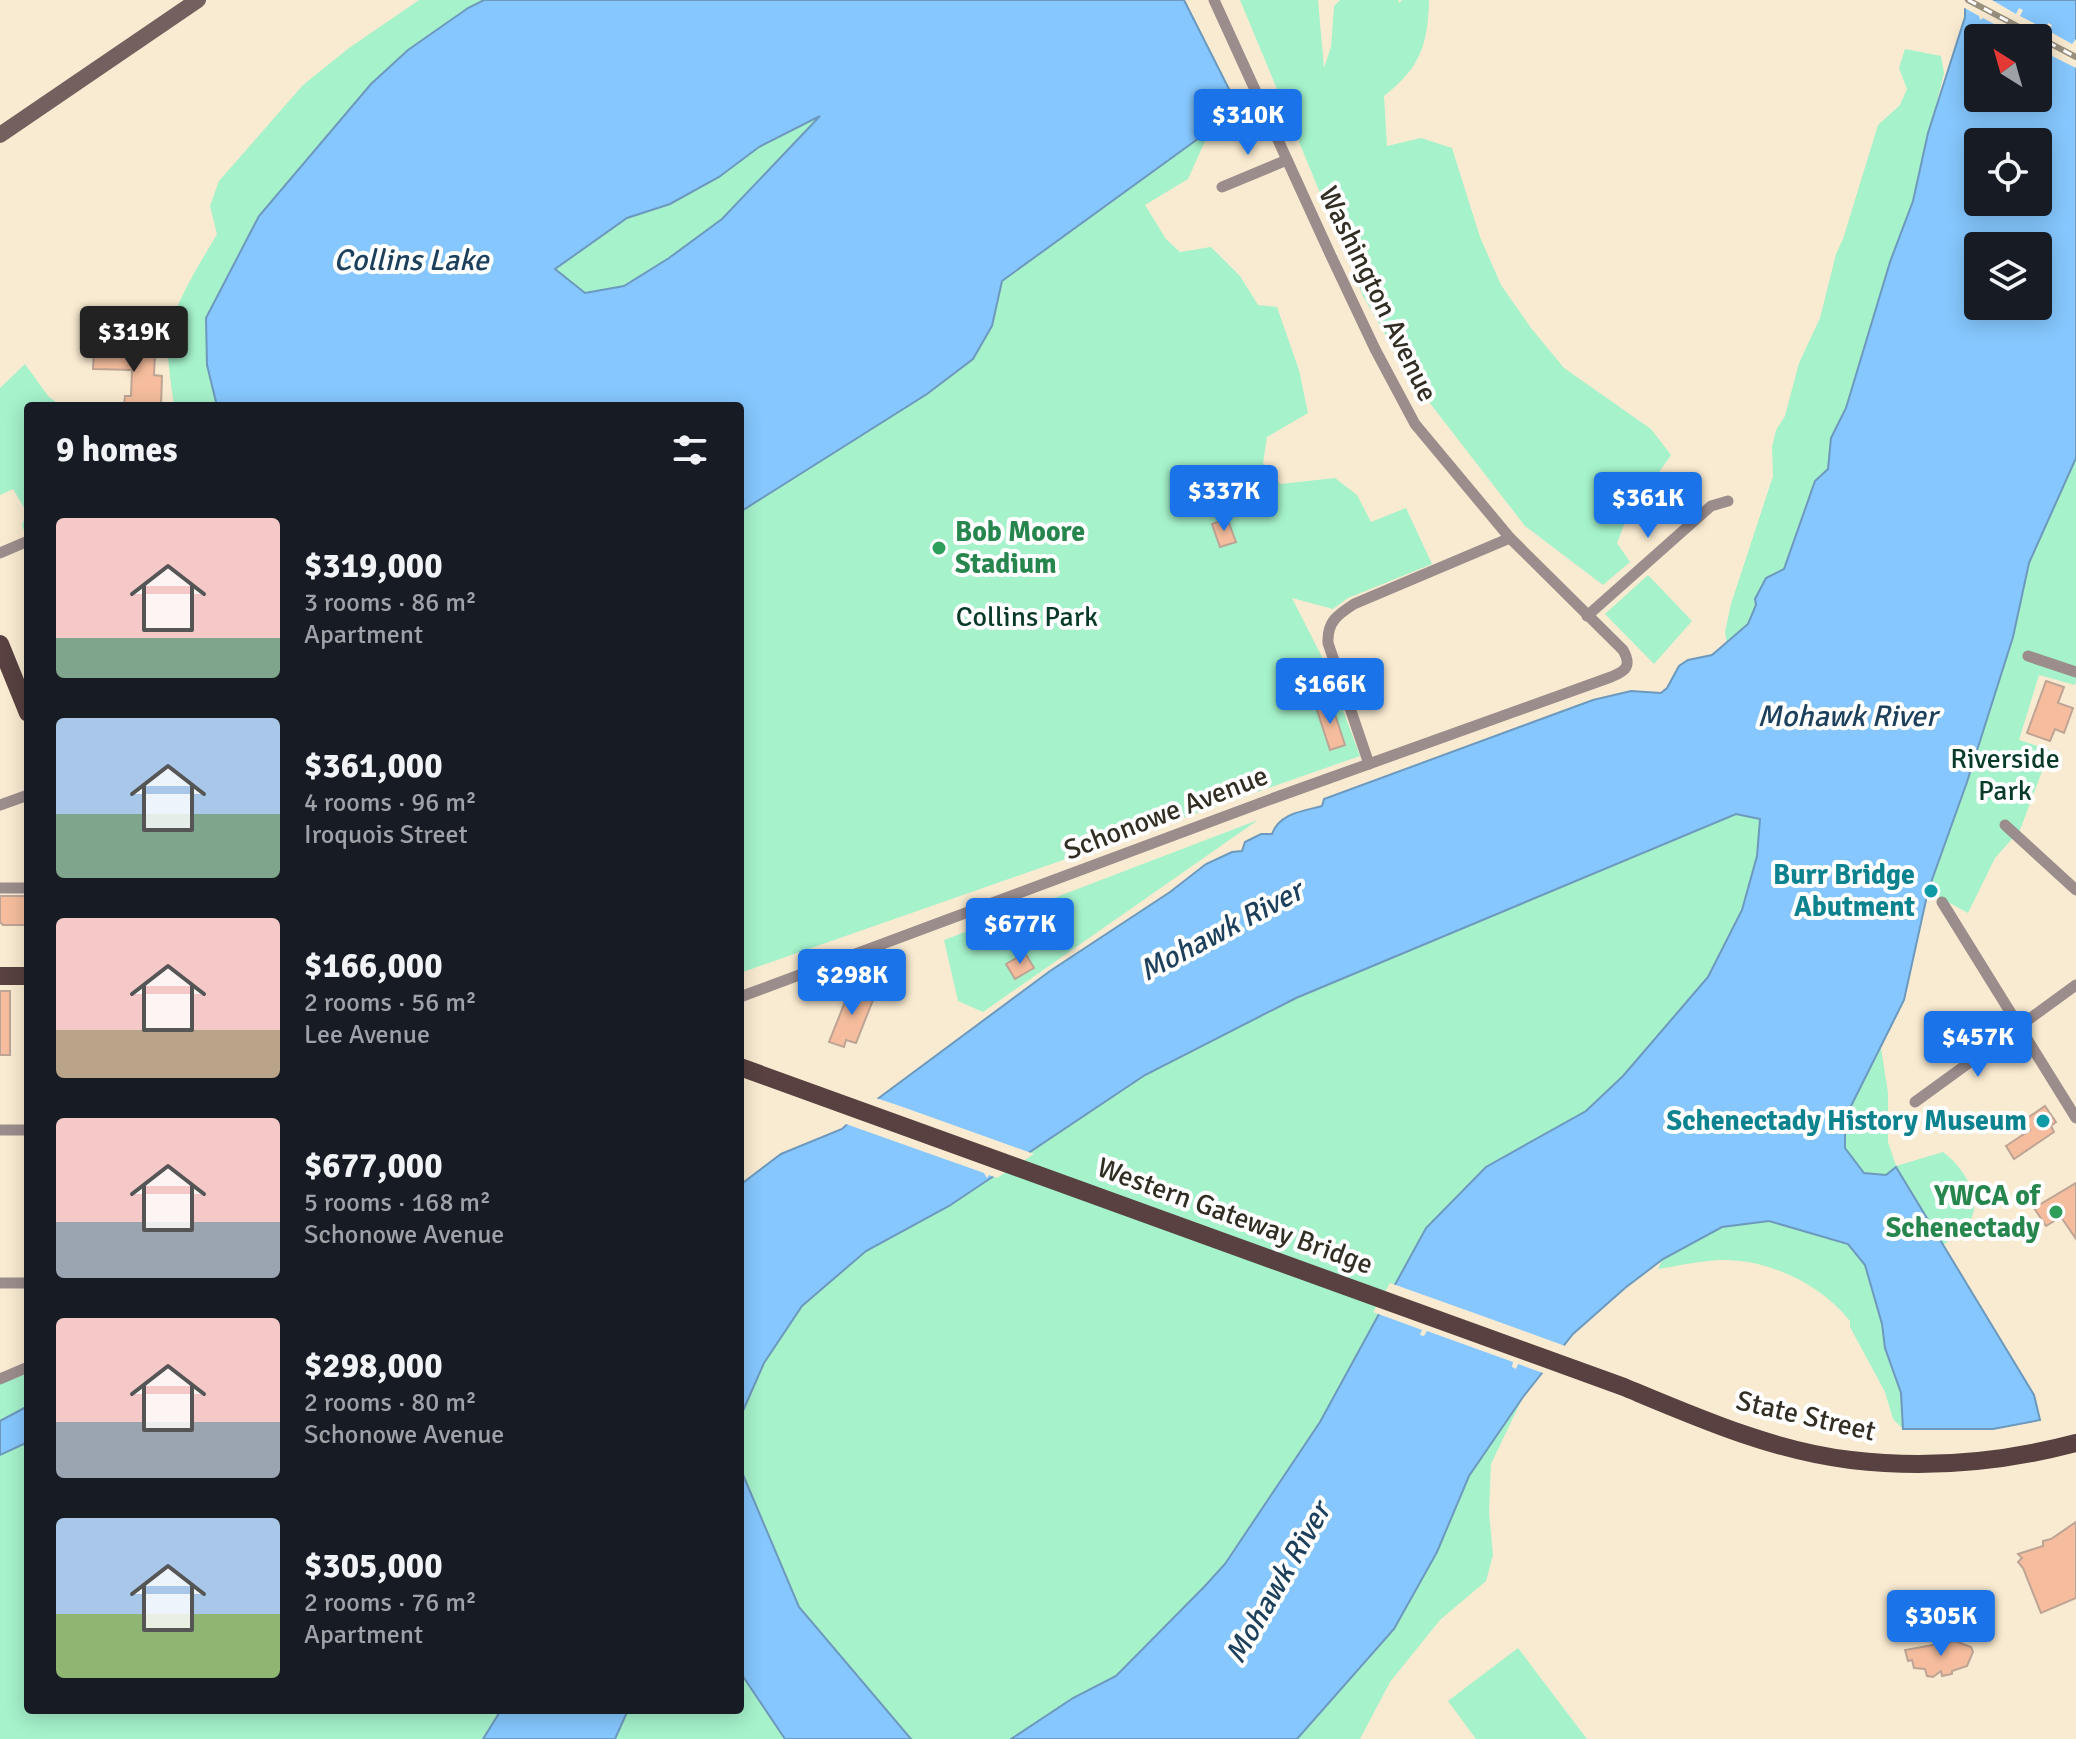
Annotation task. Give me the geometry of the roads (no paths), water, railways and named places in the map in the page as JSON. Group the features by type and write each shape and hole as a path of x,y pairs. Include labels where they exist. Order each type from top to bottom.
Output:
{"main road":[{"path":"0,644 24,703"},
{"path":"0,976 24,976"},
{"path":"744,1056 758,1062 780,1083"},
{"name":"Western Gateway Bridge","path":"744,1069 1624,1387"},
{"name":"State Street","path":"1624,1387 1731,1430 1850,1460 1938,1464 2038,1453 2076,1443"}],"street":[{"path":"0,135 198,0"},
{"name":"Washington Avenue","path":"1214,0 1375,349 1415,424 1510,538 1623,650 1628,659 1624,672 1611,677"},
{"path":"1222,187 1287,160"},
{"path":"1587,616 1711,506 1728,501"},
{"path":"1369,764 1338,679 1327,630 1335,616 1354,604 1510,538"},
{"path":"0,553 24,543"},
{"path":"2028,656 2076,672"},
{"name":"Schonowe Avenue","path":"744,996 1611,677"},
{"path":"0,805 24,796"},
{"path":"2005,825 2076,890"},
{"path":"0,888 24,888"},
{"path":"1942,902 2076,1118"},
{"path":"1915,1102 2076,985"},
{"path":"0,1130 24,1130"},
{"path":"0,1283 24,1283"},
{"path":"0,1379 24,1369"}],"water":[{"name":"Collins Lake","path":"484,0 1184,0 1232,95 1210,130 1002,281 992,326 973,359 927,394 744,509 744,402 216,402 207,365 206,318 259,216 371,84 408,50","holes":["820,116 722,219 624,286 585,293 555,269 627,218 670,204 719,177 759,147"]},
{"name":"Mohawk River","path":"1965,0 2076,0 2076,458 2029,563 2013,637 1928,891 1904,1000 1845,1118 1845,1148 1864,1173 1886,1175 1896,1167 2034,1395 2040,1420 1993,1429 1903,1429 1901,1393 1885,1348 1882,1324 1865,1265 1848,1244 1769,1221 1722,1227 1663,1259 1573,1334 1523,1397 1469,1476 1437,1552 1394,1629 1297,1739 1011,1739 1073,1698 1116,1676 1204,1587 1225,1564 1320,1422 1426,1228 1486,1167 1586,1111 1623,1076 1708,977 1742,910 1757,856 1760,819 1736,814 1296,998 1145,1075 949,1206 866,1251 802,1306 764,1363 744,1408 744,1182 781,1154 842,1129 864,1109 1050,971 1170,892 1206,864 1232,852 1242,851 1245,842 1261,834 1272,834 1286,817 1322,806 1324,799 1593,700 1631,691 1661,693 1679,666 1688,660 1712,655 1748,624 1756,605 1755,599 1766,578 1784,569 1815,481 1828,469 1831,438 1846,408 1890,262 1913,201 1928,133 1965,17"},
{"path":"24,1408 24,1444 0,1455 0,1421"},
{"name":"Mohawk River","path":"744,1477 799,1607 911,1739 785,1739 744,1678"},
{"path":"499,1714 626,1714 615,1739 483,1739"}],"railway":[{"path":"1968,0 2076,57"}],"place":[{"name":"Bob Moore Stadium","path":"939,548"},
{"name":"Burr Bridge Abutment","path":"1931,891"},
{"name":"Schenectady History Museum","path":"2043,1121"},
{"name":"YWCA of Schenectady","path":"2056,1212"}],"park label":[{"name":"Collins Park","path":"1027,617"},
{"name":"Riverside Park","path":"2005,775"}]}
